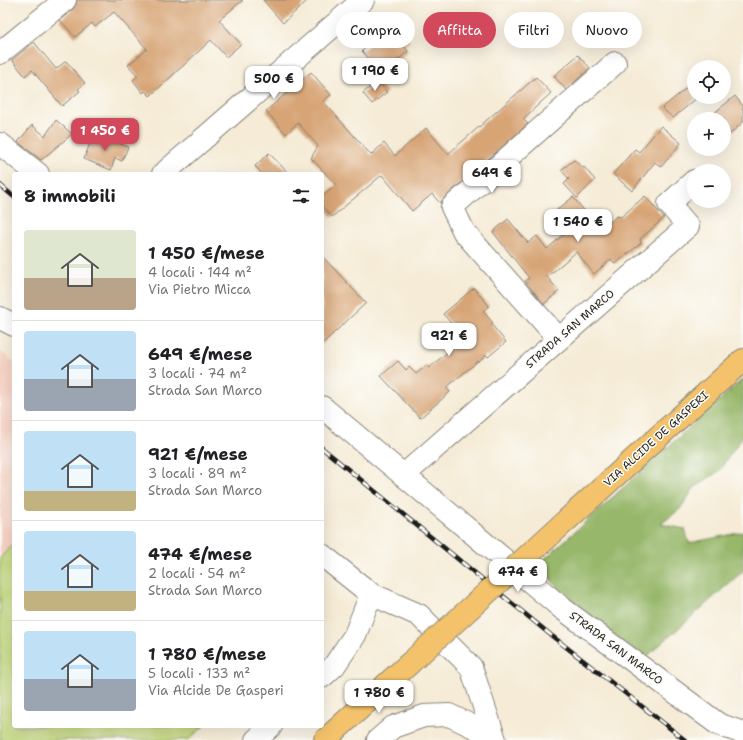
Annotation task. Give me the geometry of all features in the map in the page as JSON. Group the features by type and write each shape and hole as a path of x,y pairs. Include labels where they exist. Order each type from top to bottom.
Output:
{"main road":[{"name":"VIA ALCIDE DE GASPERI","path":"325,740 743,360"}],"street":[{"path":"0,53 65,0"},
{"path":"166,172 363,0"},
{"path":"559,339 464,232 452,207 614,63"},
{"path":"0,144 35,172"},
{"name":"STRADA SAN MARCO","path":"404,475 688,226 669,204 687,187"},
{"path":"0,318 12,324"},
{"name":"STRADA SAN MARCO","path":"324,409 563,609 718,724 743,733"},
{"path":"324,558 371,594 419,615 471,667 494,738"},
{"path":"324,675 334,666 355,635 371,594"},
{"path":"378,740 393,727 424,716 449,715 494,738"},
{"path":"256,740 269,728"}],"shaded area":[{"path":"0,351 12,360 12,545 0,558"}],"green space":[{"path":"743,379 743,436 719,471 694,488 680,509 661,524 685,529 689,543 743,532 743,571 643,660 560,591 539,564"},
{"path":"12,545 12,728 202,728 188,740 0,740 0,558"}],"building":[{"path":"77,0 243,0 219,20 241,44 226,57 211,40 150,96 145,91 143,93 133,80 138,76 128,65 147,49 114,12 95,27 92,23 75,37 60,20 73,9"},
{"path":"263,0 308,0 283,23"},
{"path":"34,42 56,69 66,61 85,83 78,89 80,91 62,106 32,70 25,76 12,60"},
{"path":"365,48 406,48 408,51 382,74 362,51"},
{"path":"578,55 590,68 566,90 554,76"},
{"path":"311,72 331,95 323,101 371,155 384,143 395,156 426,128 448,154 536,77 551,93 523,119 528,124 440,203 432,194 412,211 382,175 332,217 324,208 324,195 336,185 311,158 318,146 298,123 286,134 266,111"},
{"path":"378,81 387,92 372,104 363,93"},
{"path":"687,88 687,104 690,104 673,118 662,108"},
{"path":"735,96 743,106 743,122 731,133 731,112 715,112 725,104 731,104 731,99"},
{"path":"56,120 72,134 41,160 18,142 32,125 45,136"},
{"path":"661,126 681,143 661,167 655,162 632,191 613,174 635,149 639,152"},
{"path":"94,133 128,147 122,161 115,158 111,170 84,159"},
{"path":"269,153 287,172 260,172 255,166"},
{"path":"574,160 583,168 584,167 595,180 577,198 564,184 569,179 561,170"},
{"path":"645,196 664,218 640,239 641,243 615,264 611,259 594,274 576,252 547,277 559,291 544,304 525,281 529,278 493,232 508,219 528,243 537,236 547,249 570,229 556,211 573,197 597,226 599,225 602,229 617,216 621,217"},
{"path":"324,258 366,303 324,342"},
{"path":"474,288 489,306 483,311 493,323 491,324 506,342 488,357 486,355 479,362 478,361 446,388 450,392 420,418 381,376 398,361 406,370 409,367 416,374 427,365 429,368 464,338 443,314"}],"railway":[{"path":"0,185 12,195"},
{"path":"324,450 552,636 685,740"}]}
